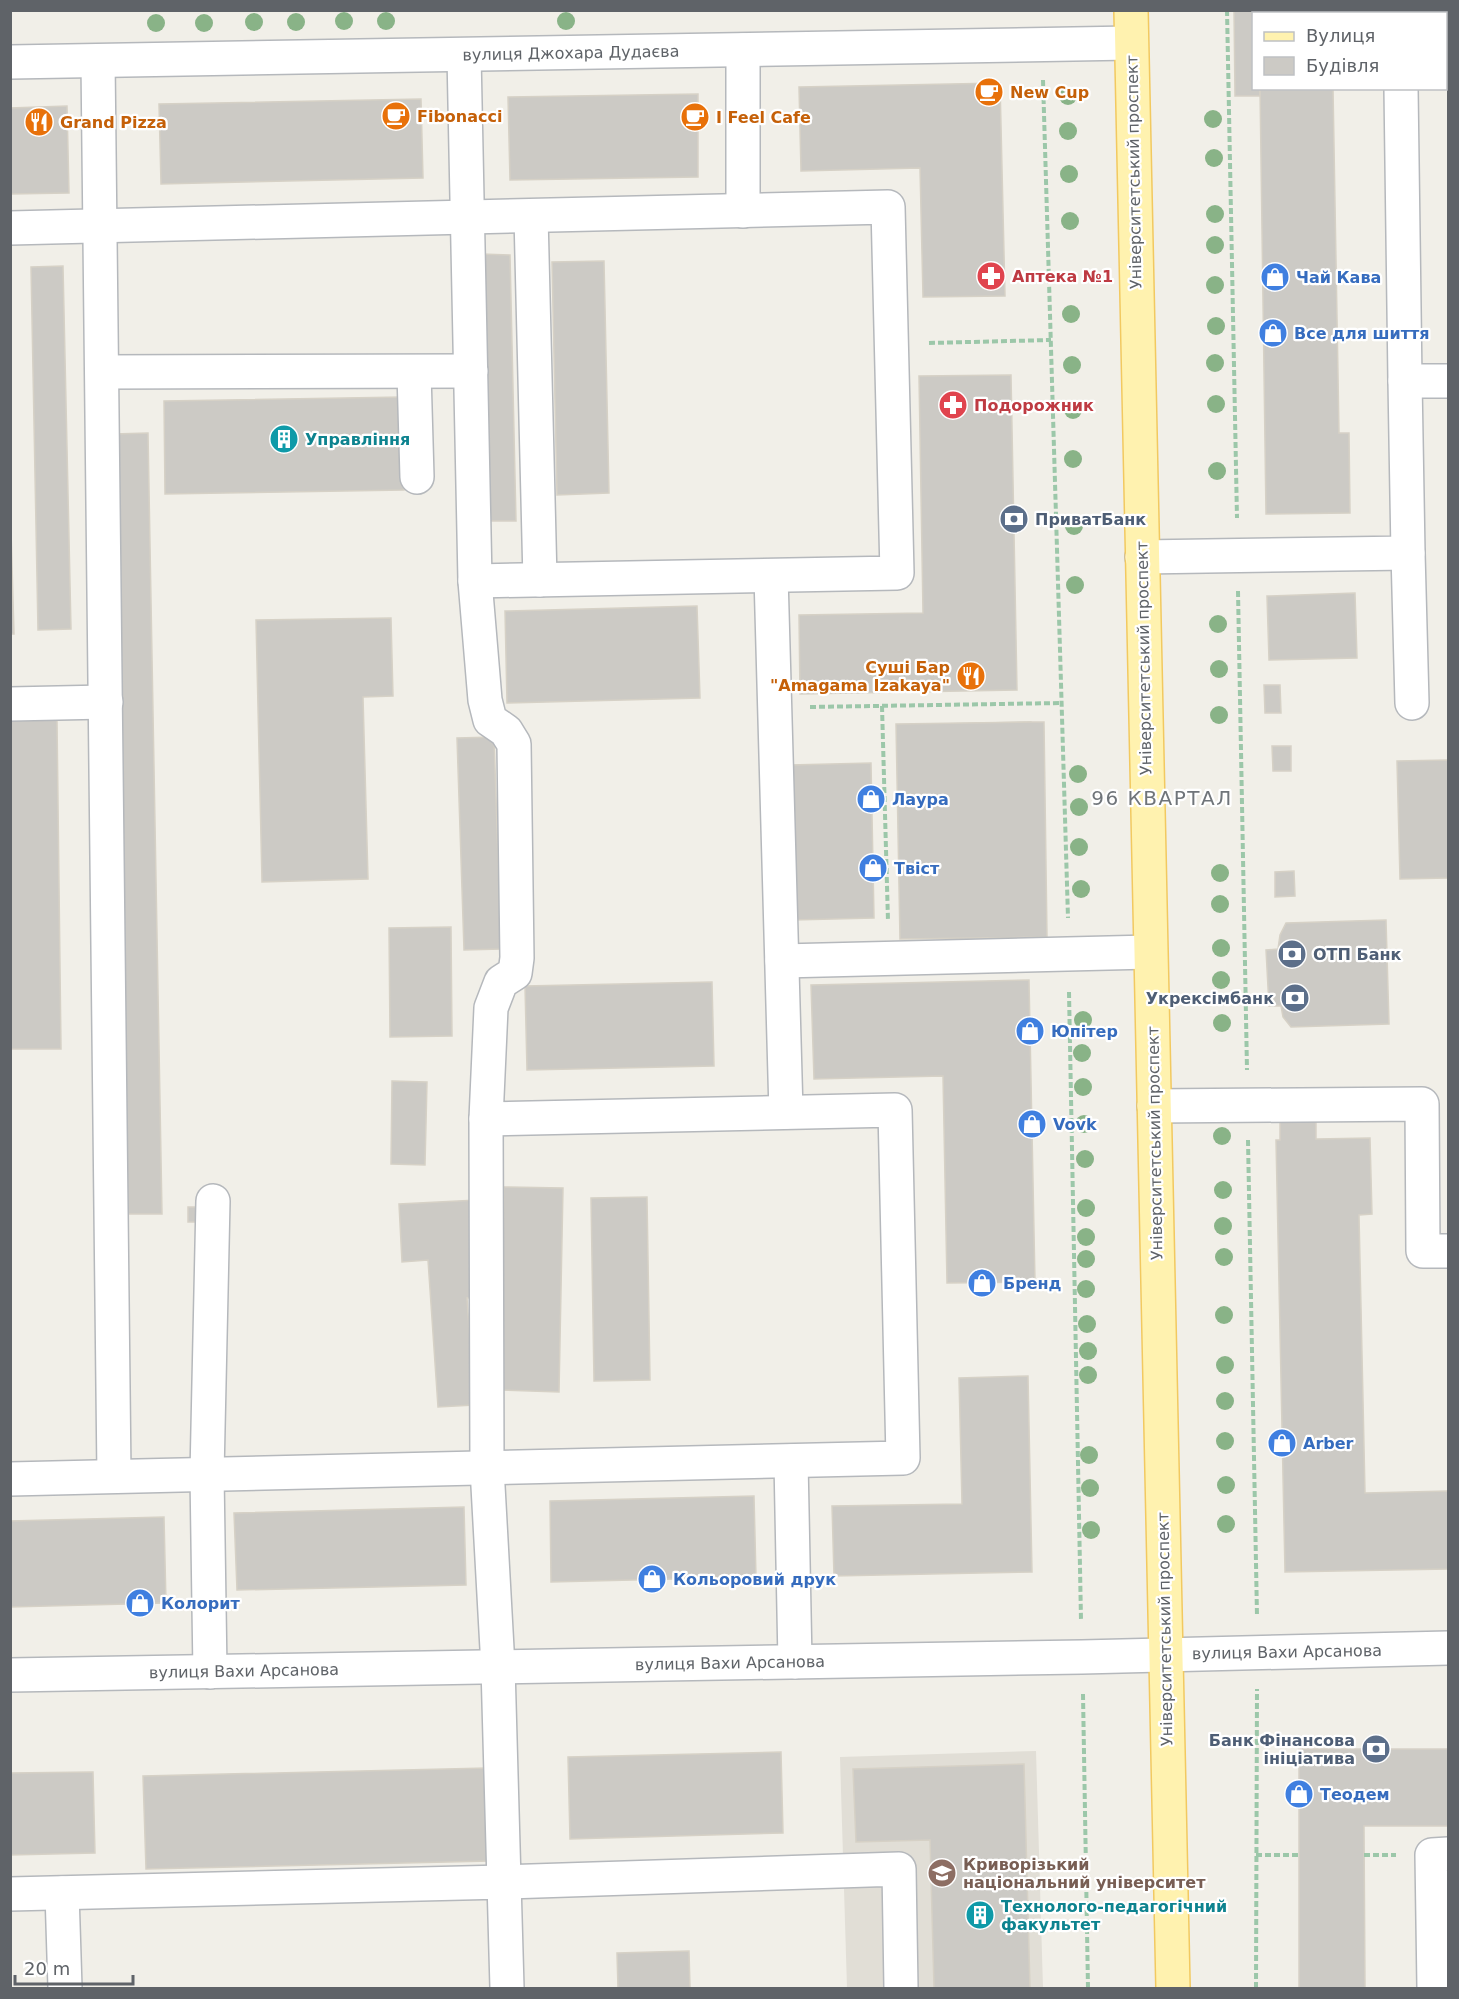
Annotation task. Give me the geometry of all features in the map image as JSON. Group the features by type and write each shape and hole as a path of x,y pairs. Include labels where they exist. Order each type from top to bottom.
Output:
{"main road":[{"name":"Університетський проспект","path":"1131,10 1173,1989"}],"street":[{"name":"вулиця Джохара Дудаєва","path":"10,62 1131,43"},
{"path":"743,50 743,211"},
{"path":"464,55 475,581 485,700 490,720 506,730 514,744 517,958 514,973 501,982 491,1008 486,1119 487,1468 498,1667 507,1989"},
{"path":"98,61 114,1476"},
{"path":"1401,90 1412,703"},
{"path":"10,228 888,207 897,573 475,581"},
{"path":"531,216 540,580"},
{"path":"102,372 414,373 471,371"},
{"path":"414,373 417,477"},
{"path":"1405,381 1449,381"},
{"path":"1142,557 1408,553"},
{"path":"771,576 786,1112"},
{"path":"10,704 106,702"},
{"path":"782,961 1150,952"},
{"path":"1154,1106 1422,1104 1423,1251 1449,1251"},
{"path":"10,1479 903,1458 895,1110 486,1119"},
{"path":"210,1672 207,1474 213,1202"},
{"path":"791,1461 795,1662"},
{"name":"вулиця Вахи Арсанова","path":"10,1675 1082,1657 1449,1648"},
{"path":"1434,1989 1432,1855 1449,1854"},
{"path":"10,1894 504,1882 899,1869 901,1989"},
{"path":"62,1893 65,1989"}],"path":[{"path":"1227,10 1258,1653 1256,1989"},
{"path":"1042,45 1069,954 1088,1989"},
{"path":"891,344 1051,340"},
{"path":"774,707 1061,703"},
{"path":"882,706 889,958"},
{"path":"1256,1855 1299,1855"}],"shaded area":[{"name":"Криворізький національний університет","path":"1036,1751 1043,1988 847,1988 840,1757"}],"building":[{"path":"1234,10 1259,10 1259,12 1252,12 1252,90 1260,90 1260,96 1235,96"},
{"path":"1259,10 1448,10 1448,39 1447,12 1259,12"},
{"path":"1000,83 1005,296 923,297 920,168 801,171 799,87"},
{"path":"1260,90 1333,90 1339,433 1349,433 1350,513 1266,514"},
{"path":"698,94 698,177 510,180 508,97"},
{"path":"421,99 423,178 161,184 159,104"},
{"path":"67,106 69,193 10,194 10,108"},
{"path":"481,254 510,255 516,521 485,521"},
{"path":"604,261 609,493 557,495 552,262"},
{"path":"63,266 71,629 38,630 31,267"},
{"path":"1011,375 1017,690 800,694 799,615 923,613 919,376"},
{"name":"Управління","path":"403,397 404,490 165,494 164,401"},
{"path":"148,433 162,1214 128,1214 114,434"},
{"path":"10,496 14,634 10,634"},
{"path":"1355,593 1357,658 1269,660 1267,596"},
{"path":"697,606 700,698 507,703 505,611"},
{"path":"391,618 393,696 363,697 368,879 262,882 256,620"},
{"path":"1264,685 1280,685 1281,713 1265,713"},
{"path":"57,720 61,1049 10,1049 10,721"},
{"path":"1031,722 1033,841 940,842 938,724"},
{"path":"1044,722 1047,937 900,939 896,724"},
{"path":"494,737 501,949 464,950 457,738"},
{"path":"1272,746 1291,746 1291,771 1273,771"},
{"path":"1448,760 1448,878 1400,879 1397,761"},
{"path":"871,763 874,918 793,920 790,765"},
{"path":"1294,871 1295,896 1275,897 1275,872"},
{"path":"1386,920 1389,1024 1291,1027 1283,1017 1281,1006 1269,1006 1266,950 1278,949 1280,935 1286,923"},
{"path":"451,927 452,1036 390,1037 389,928"},
{"path":"1029,980 1035,1282 947,1283 943,1076 814,1079 811,985"},
{"path":"712,982 714,1066 527,1070 525,986"},
{"path":"392,1081 427,1082 425,1165 391,1164"},
{"path":"1316,1121 1316,1139 1370,1138 1372,1214 1359,1215 1365,1493 1448,1491 1448,1569 1285,1572 1276,1140 1280,1140 1280,1122"},
{"path":"504,1187 563,1188 559,1392 501,1390"},
{"path":"647,1197 650,1380 594,1381 591,1198"},
{"path":"477,1200 483,1296 467,1298 474,1405 438,1407 428,1260 402,1262 399,1204"},
{"path":"188,1207 196,1207 196,1222 188,1222"},
{"path":"1028,1376 1032,1572 834,1576 832,1506 962,1504 959,1378"},
{"path":"754,1496 756,1577 551,1582 550,1501"},
{"path":"464,1507 466,1585 237,1590 234,1513"},
{"path":"164,1517 166,1603 10,1607 10,1521"},
{"path":"1299,1749 1448,1749 1448,1826 1364,1826 1365,1988 1299,1988"},
{"path":"781,1752 783,1833 570,1839 568,1757"},
{"name":"Технолого-педагогічний факультет","path":"1024,1764 1030,1988 934,1988 930,1840 856,1842 853,1769"},
{"path":"487,1768 490,1861 146,1869 143,1776"},
{"path":"93,1772 95,1853 10,1855 10,1773"},
{"path":"689,1951 690,1988 618,1988 617,1953"}],"place":[{"name":"New Cup","path":"989,92"},
{"name":"Fibonacci","path":"396,116"},
{"name":"I Feel Cafe","path":"695,117"},
{"name":"Grand Pizza","path":"39,122"},
{"name":"Аптека №1","path":"991,276"},
{"name":"Чай Кава","path":"1275,277"},
{"name":"Все для шиття","path":"1273,333"},
{"name":"Подорожник","path":"953,405"},
{"name":"Управління","path":"284,439"},
{"name":"ПриватБанк","path":"1014,519"},
{"name":"Суші Бар \"Amagama Izakaya\"","path":"971,676"},
{"name":"Лаура","path":"871,799"},
{"name":"Твіст","path":"873,868"},
{"name":"ОТП Банк","path":"1292,954"},
{"name":"Укрексімбанк","path":"1295,998"},
{"name":"Юпітер","path":"1030,1031"},
{"name":"Vovk","path":"1032,1124"},
{"name":"Бренд","path":"982,1283"},
{"name":"Arber","path":"1282,1443"},
{"name":"Кольоровий друк","path":"652,1579"},
{"name":"Колорит","path":"140,1603"},
{"name":"Банк Фінансова ініціатива","path":"1376,1749"},
{"name":"Теодем","path":"1299,1794"},
{"name":"Криворізький національний університет","path":"942,1873"},
{"name":"Технолого-педагогічний факультет","path":"980,1915"}],"district":[{"name":"96 КВАРТАЛ","path":"1162,798"}]}
